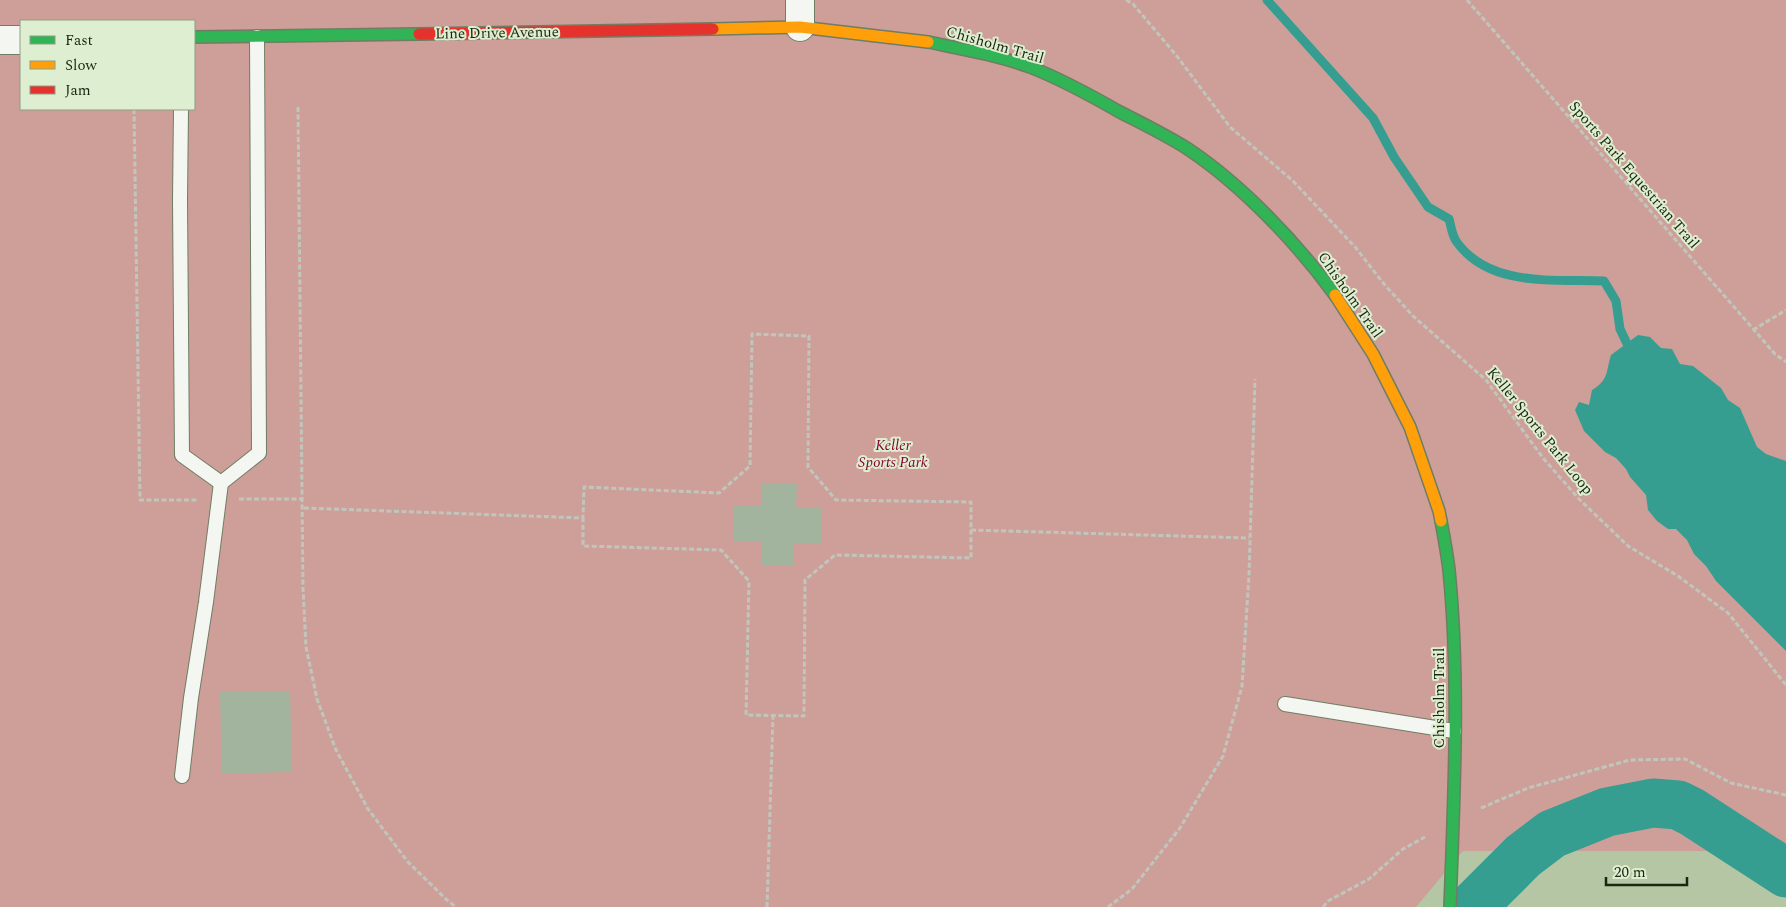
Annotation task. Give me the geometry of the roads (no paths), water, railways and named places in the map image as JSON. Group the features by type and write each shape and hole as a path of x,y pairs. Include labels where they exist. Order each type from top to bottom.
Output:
{"street":[{"path":"800,0 800,27"},
{"name":"Line Drive Avenue","path":"195,37 800,27"},
{"name":"Chisholm Trail","path":"800,27 918,40 977,52 1030,68 1079,89 1188,150 1234,184 1312,263 1337,297 1373,354 1410,427 1439,512 1449,568 1454,643 1453,820 1450,907"},
{"path":"0,40 20,40"}],"lane":[{"path":"182,776 220,483 259,453 257,37"},
{"path":"181,110 182,455 220,483"},
{"path":"1285,704 1454,731"}],"water":[{"path":"1638,335 1650,337 1661,348 1672,349 1680,364 1693,366 1721,388 1728,400 1740,408 1757,447 1766,454 1786,461 1786,651 1716,581 1706,566 1694,554 1687,540 1676,529 1668,529 1657,521 1648,510 1646,495 1630,477 1626,469 1584,431 1575,410 1579,402 1589,405 1592,390 1601,383 1606,375 1611,355"}],"waterway":[{"path":"1267,0 1373,118 1394,157 1428,207 1449,219 1456,241 1470,256 1486,267 1504,274 1524,278 1604,281 1616,301 1620,329 1632,354"},
{"path":"1472,907 1523,856 1552,834 1607,812 1653,803 1678,805 1692,812 1786,873"}],"park label":[{"name":"Keller Sports Park","path":"893,454"}]}
